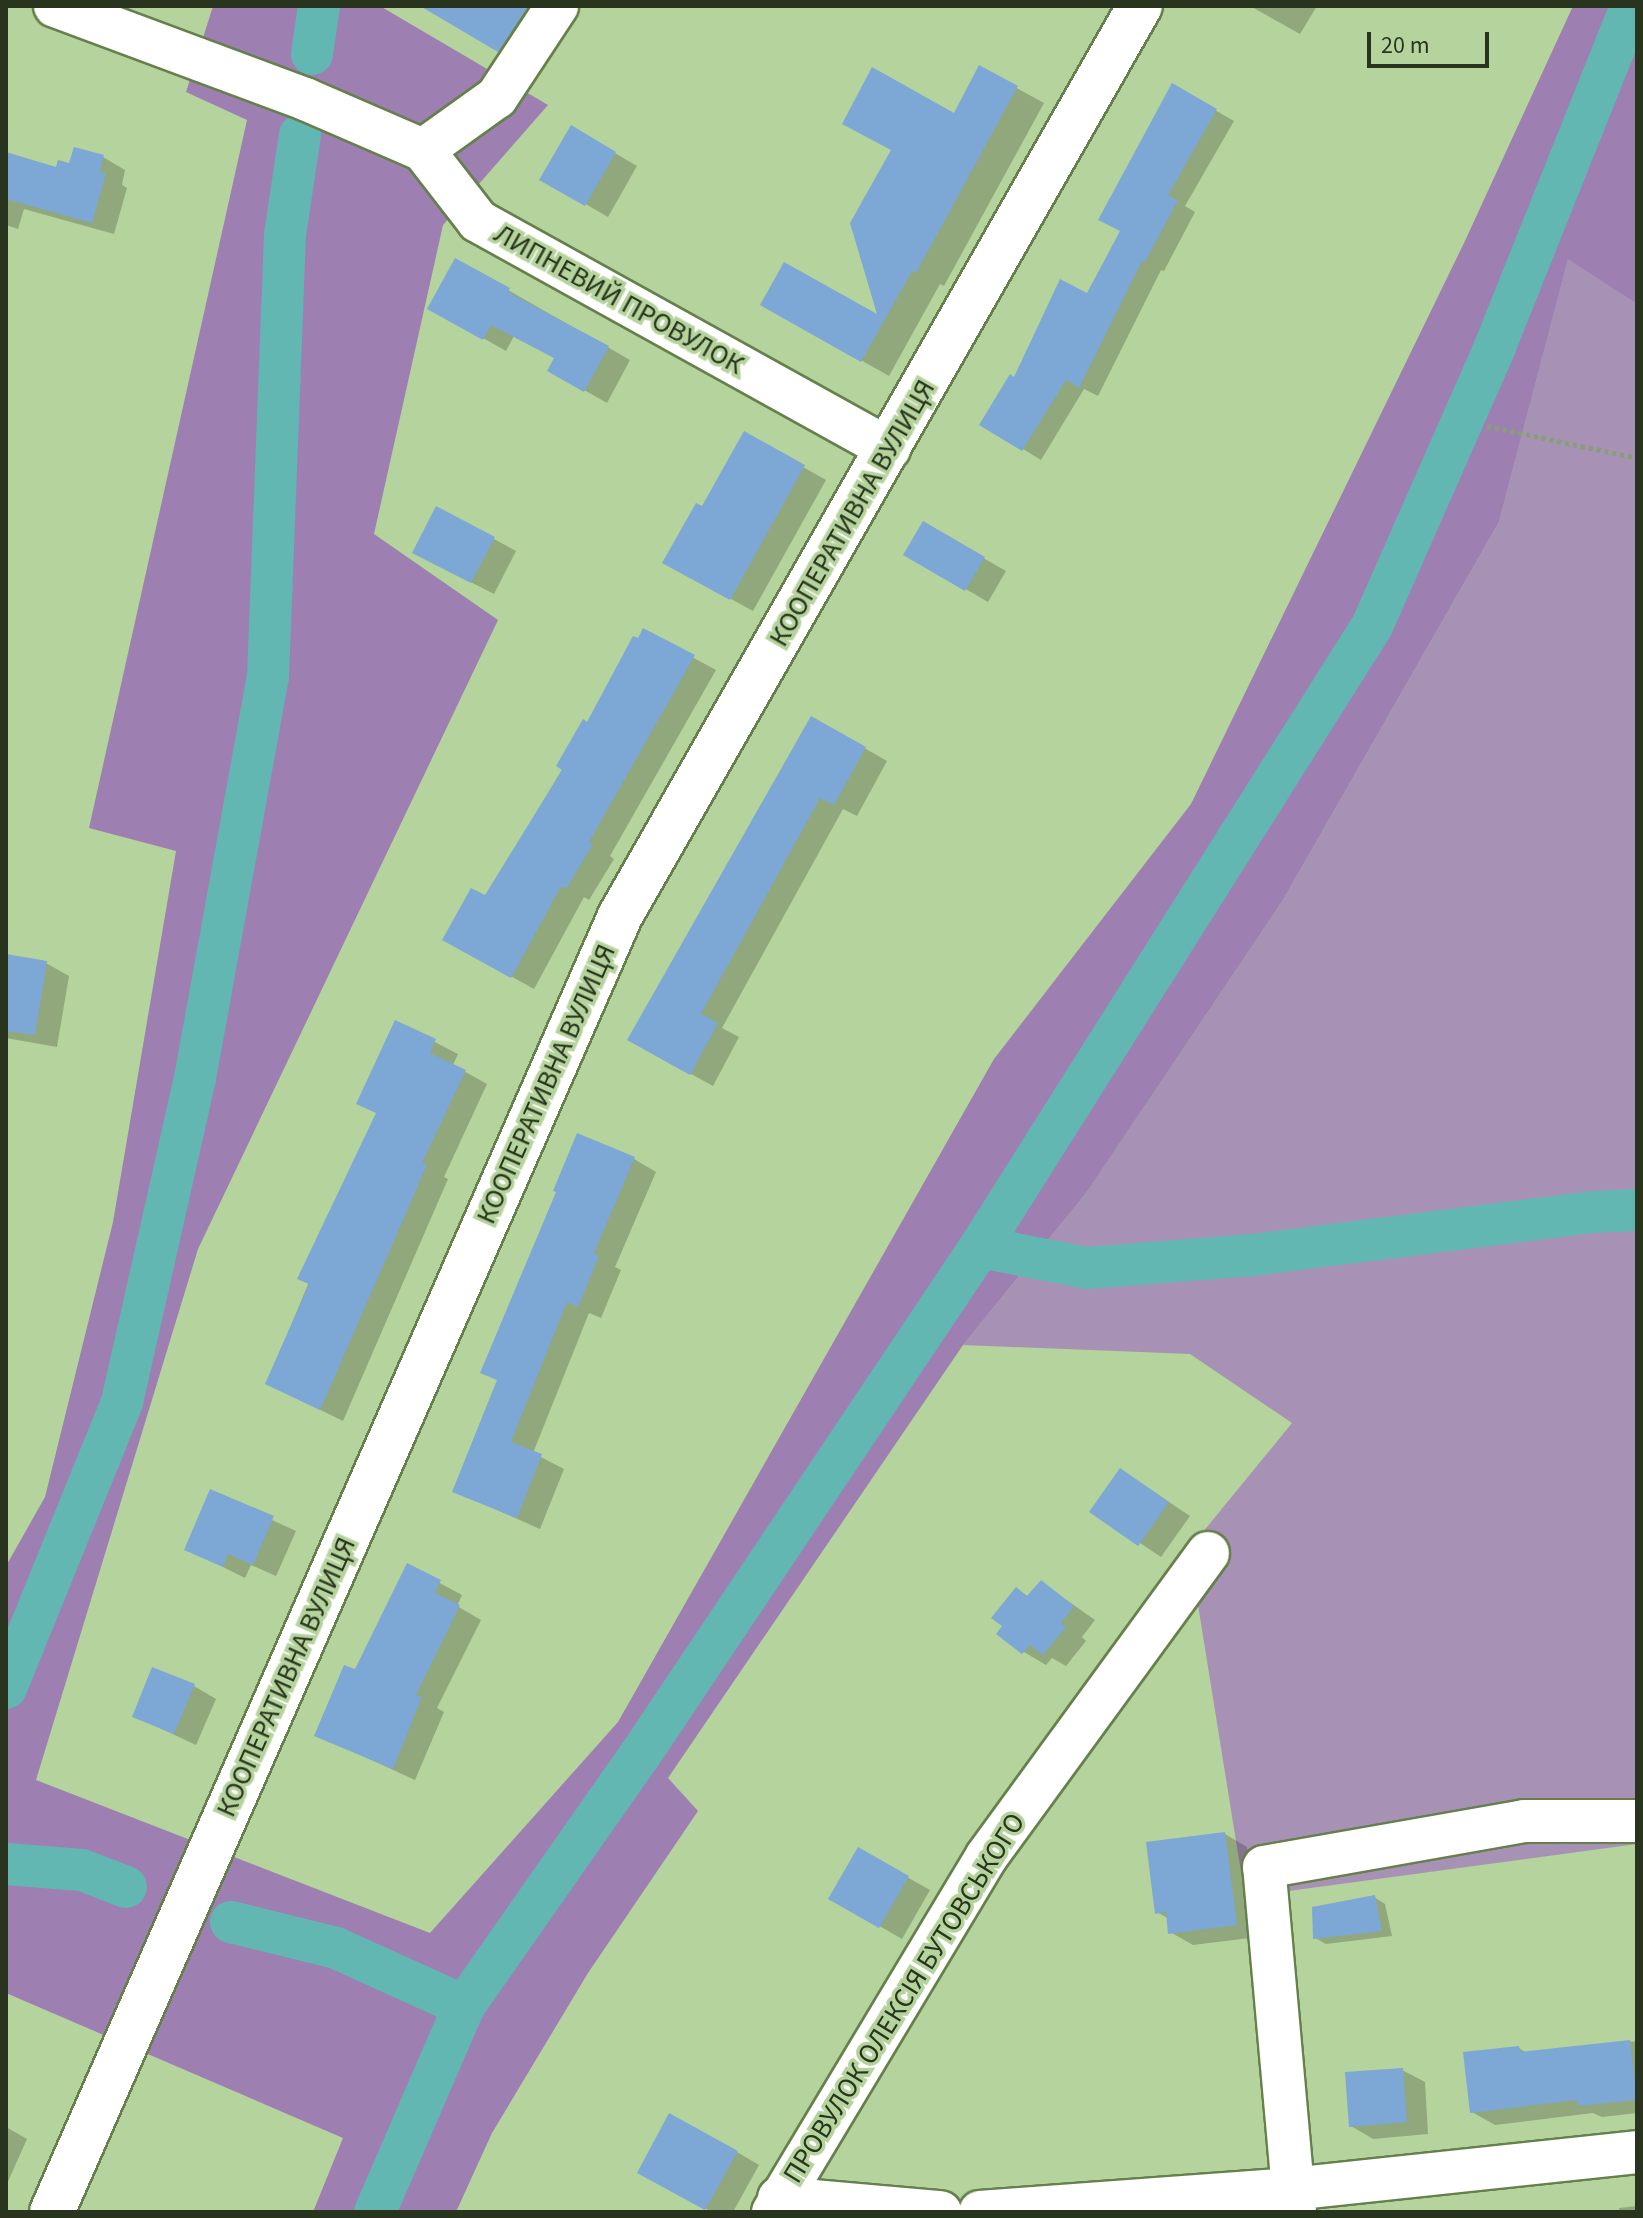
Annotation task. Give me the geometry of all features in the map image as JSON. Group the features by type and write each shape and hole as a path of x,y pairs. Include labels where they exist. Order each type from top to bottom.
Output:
{"street":[{"name":"ЛИПНЕВИЙ ПРОВУЛОК","path":"55,6 305,99 423,150 478,221 889,449"},
{"path":"423,150 497,97 557,6"},
{"name":"КООПЕРАТИВНА ВУЛИЦЯ","path":"52,2212 620,916 889,449 1130,10"},
{"name":"ПРОВУЛОК ОЛЕКСІЯ БУТОВСЬКОГО","path":"776,2205 987,1856 1208,1553"},
{"path":"1293,2200 1264,1867 1524,1821 1637,1821"},
{"path":"980,2212 1293,2200 1637,2152"},
{"path":"776,2205 940,2212"}],"path":[{"path":"1487,426 1637,458"}],"shaded area":[{"path":"213,6 380,6 548,105 443,225 374,534 498,620 198,1249 36,1780 430,1933 618,1722 994,1059 1191,804 1464,243 1573,6 1637,6 1637,304 1568,259 1499,522 1283,900 1087,1192 963,1345 668,1778 698,1811 588,1973 492,2133 456,2212 313,2212 343,2138 6,1993 6,1566 45,1497 113,1222 176,851 89,828 247,120 186,92"},
{"path":"1568,258 1637,304 1637,1844 1245,1897 1189,1549 1292,1423 1190,1354 963,1345 1087,1192 1283,900 1499,522"}],"building":[{"path":"420,6 528,6 498,52"},
{"path":"979,65 1018,86 916,273 912,271 861,362 760,305 784,262 877,314 850,223 891,150 842,124 872,67 954,113"},
{"path":"1172,83 1217,109 1168,195 1178,200 1145,262 1142,261 1079,388 1066,380 1022,451 979,425 1010,374 1014,377 1060,279 1087,293 1120,231 1098,220"},
{"path":"571,125 616,152 585,206 539,180"},
{"path":"74,147 104,155 100,172 106,173 92,223 6,199 6,152 56,167 58,160 69,163"},
{"path":"455,258 510,288 508,292 609,346 584,392 547,371 554,358 491,325 483,340 427,309"},
{"path":"744,431 805,465 730,600 662,563 696,503 702,506"},
{"path":"436,506 495,537 471,583 412,553"},
{"path":"923,521 985,557 965,591 903,555"},
{"path":"643,628 695,655 589,842 593,844 566,889 561,886 511,978 442,940 471,888 485,895 562,770 556,766 583,719 587,722 633,636 638,638"},
{"path":"811,716 866,747 834,805 820,798 701,1014 718,1023 690,1075 627,1040"},
{"path":"6,954 47,961 35,1035 6,1031"},
{"path":"395,1020 436,1039 430,1053 466,1070 422,1163 427,1165 320,1410 265,1384 309,1284 297,1279 376,1113 356,1104"},
{"path":"577,1133 635,1157 594,1253 599,1256 578,1307 567,1302 511,1442 542,1454 517,1518 452,1492 497,1380 480,1373 556,1192 553,1191"},
{"path":"1120,1468 1169,1502 1138,1546 1089,1512"},
{"path":"210,1489 274,1516 253,1565 228,1554 223,1567 184,1550"},
{"path":"407,1563 441,1580 435,1593 460,1605 416,1695 422,1697 393,1769 314,1736 344,1665 355,1669"},
{"path":"1041,1580 1074,1606 1061,1623 1066,1627 1043,1655 1030,1645 1022,1654 996,1634 1002,1626 991,1618 1016,1587 1027,1596"},
{"path":"152,1667 195,1684 174,1734 132,1717"},
{"path":"1225,1832 1237,1925 1168,1934 1166,1912 1155,1914 1146,1842"},
{"path":"858,1847 909,1876 879,1928 828,1899"},
{"path":"1375,1895 1382,1931 1313,1939 1312,1907"},
{"path":"1630,2040 1637,2100 1577,2106 1577,2100 1470,2113 1463,2052 1519,2046 1520,2052"},
{"path":"1403,2068 1407,2122 1349,2127 1345,2072"},
{"path":"669,2113 738,2151 705,2210 637,2173"}],"waterway":[{"path":"312,54 319,6"},
{"path":"375,2212 464,2006 640,1755 980,1247 1372,626 1494,349 1631,6"},
{"path":"6,1688 122,1402 195,1078 268,677 285,235 300,135"},
{"path":"980,1247 1087,1268 1252,1255 1594,1212 1637,1210"},
{"path":"6,1864 82,1870 126,1887"},
{"path":"231,1922 336,1948 464,2006"}]}
